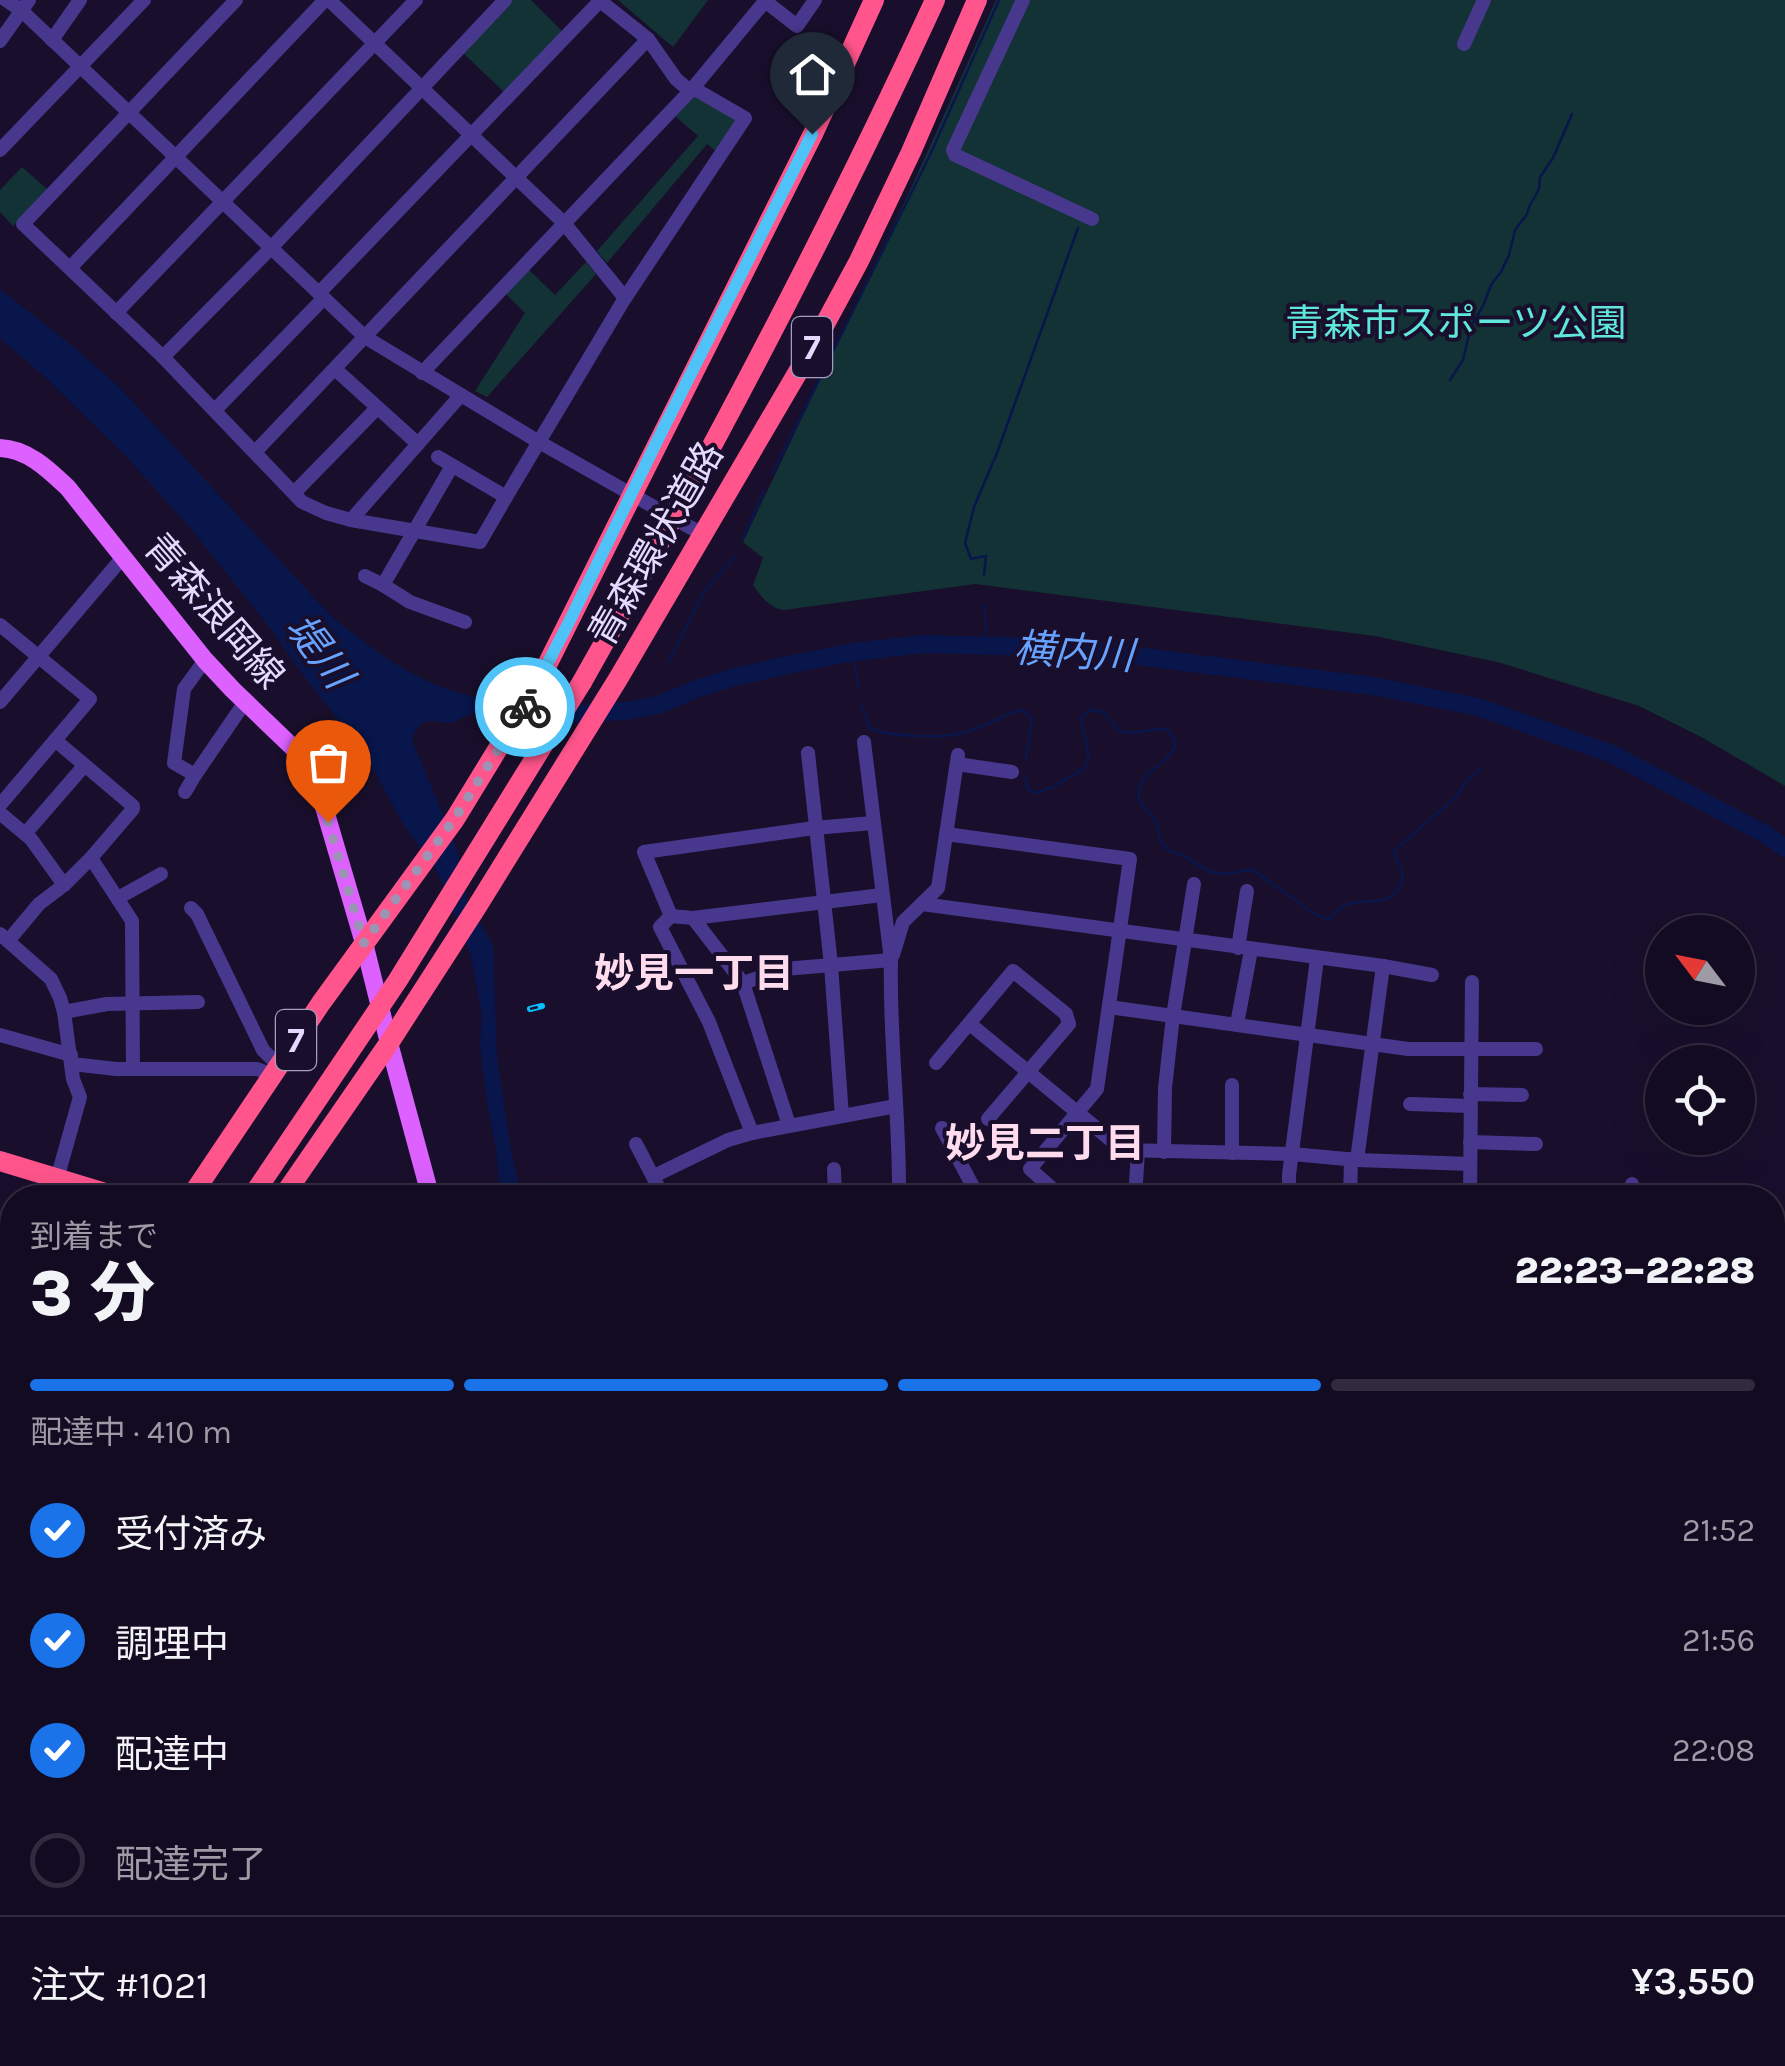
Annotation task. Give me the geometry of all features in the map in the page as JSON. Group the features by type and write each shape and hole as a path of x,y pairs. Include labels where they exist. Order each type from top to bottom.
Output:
{"highway":[{"name":"青森環状道路","path":"199,1185 364,943 455,818 538,683 812,134 874,0"},
{"path":"260,1185 398,980 582,682 757,365 869,141 934,0"},
{"name":"青森環状道路","path":"291,1185 434,973 618,679 693,529 812,348 911,152 977,0"},
{"path":"0,1162 74,1185"}],"main road":[{"name":"青森浪岡線","path":"0,448 26,454 68,488 205,660 308,762 364,943 428,1185"}],"street":[{"path":"6,0 26,6 52,40 365,337 538,442 664,512"},
{"path":"52,40 80,0"},
{"path":"0,150 144,0"},
{"path":"215,410 600,0 648,39 676,79 745,118 625,298 480,542 351,520 302,502 164,357 23,224 236,0"},
{"path":"70,268 327,0 564,223 625,298"},
{"path":"116,313 416,0"},
{"path":"164,357 506,0"},
{"path":"422,372 692,89 766,0 797,26 815,0"},
{"path":"1023,0 953,150 955,155 1092,220"},
{"path":"1464,44 1484,0"},
{"path":"0,42 26,6"},
{"path":"256,452 648,39"},
{"path":"335,369 418,444"},
{"path":"351,520 462,395"},
{"path":"294,493 377,408"},
{"path":"384,586 414,532 445,461 506,497"},
{"path":"0,702 124,556"},
{"path":"365,576 410,602 465,622"},
{"path":"0,625 90,699 0,805"},
{"path":"195,775 174,763 184,689 205,660"},
{"path":"185,792 245,702"},
{"path":"55,740 133,806 91,858 4,938 51,980 64,1012 73,1079 80,1097 56,1178"},
{"path":"864,742 891,960 899,1185"},
{"path":"808,753 831,965 842,1116"},
{"path":"891,960 903,922 938,888 957,759 1012,772"},
{"path":"25,834 84,766"},
{"path":"0,813 36,844 64,884"},
{"path":"672,916 644,852 873,823"},
{"path":"946,834 1130,859 1097,1089 1030,1169 1048,1185"},
{"path":"91,858 132,921 133,1069"},
{"path":"118,898 161,874"},
{"path":"1164,1152 1165,1088 1173,1016 1194,884"},
{"path":"1237,1024 1247,890"},
{"path":"752,1133 709,1022 660,927 672,916 693,918 882,896"},
{"path":"922,904 1432,975"},
{"path":"191,908 276,1070"},
{"path":"693,918 743,983 790,1124"},
{"path":"1290,1185 1317,959"},
{"path":"743,983 784,969 891,960"},
{"path":"1351,1185 1383,966"},
{"path":"936,1064 1013,970 1066,1014 1069,1024 988,1119"},
{"path":"1470,1185 1472,982"},
{"path":"64,1012 107,1004 198,1002"},
{"path":"1110,1007 1373,1046 1536,1049"},
{"path":"970,1024 1123,1150 1470,1164"},
{"path":"0,1035 100,1069 276,1070"},
{"path":"1232,1085 1232,1153"},
{"path":"1410,1104 1522,1095"},
{"path":"654,1176 728,1140 752,1133 896,1106"},
{"path":"942,1128 972,1185"},
{"path":"1470,1142 1536,1144"},
{"path":"636,1144 658,1185"},
{"path":"1136,1185 1138,1151"},
{"path":"834,1169 835,1185"}],"green space":[{"path":"513,0 531,0 563,32 505,93 463,53"},
{"path":"618,0 708,0 673,47"},
{"name":"青森市スポーツ公園","path":"996,0 1785,0 1785,786 1639,706 1501,663 1375,636 975,584 784,610 766,601 753,585 763,558 743,542"},
{"path":"694,95 734,117 736,123 716,151 707,144 607,263 597,251 698,136 675,116"},
{"path":"22,167 48,190 13,226 0,212 0,190"},
{"path":"586,262 596,274 487,397 475,391 525,313 505,293 527,268 555,295"}],"water":[{"name":"堤川","path":"0,289 119,387 331,616 355,635 434,684 473,697 541,710 484,707 451,723 424,722 412,740 457,849 467,901 493,945 497,1057 519,1185 500,1185 480,1044 482,1016 471,955 437,871 403,824 352,737 193,531 125,455 0,338"}],"waterway":[{"path":"772,475 930,155 999,0"},
{"path":"1450,380 1463,360 1471,326 1501,272 1515,230 1527,214 1539,189 1540,177 1572,114"},
{"path":"984,575 986,556 971,559 965,543 974,507 1078,228"},
{"path":"743,538 764,491"},
{"path":"668,662 703,593 735,557"},
{"path":"984,604 987,645"},
{"name":"横内川","path":"511,707 582,714 633,710 778,667 853,652 924,644 1073,648 1373,686 1478,707 1612,754 1785,848"},
{"path":"853,652 858,688"},
{"name":"横内川","path":"640,708 645,701"},
{"path":"861,705 870,728 913,736 958,734 1019,710 1026,712 1032,720 1026,759"},
{"path":"1024,777 1029,790 1036,793 1086,767 1088,755 1081,717 1090,710 1103,712 1119,731 1169,731 1176,742 1173,750 1145,777 1139,796 1156,821 1165,847 1217,873 1252,869 1316,915 1329,919 1348,904 1382,901 1393,895 1403,877 1394,851 1457,796 1467,780 1481,769"}],"railway":[{"path":"530,1009 542,1006"}],"way so far":[{"path":"328,822 364,943 455,818 525,707"}],"district":[{"name":"妙見一丁目","path":"694,973"},
{"name":"妙見二丁目","path":"1045,1143"}],"route":[{"path":"525,707 812,134"}]}
